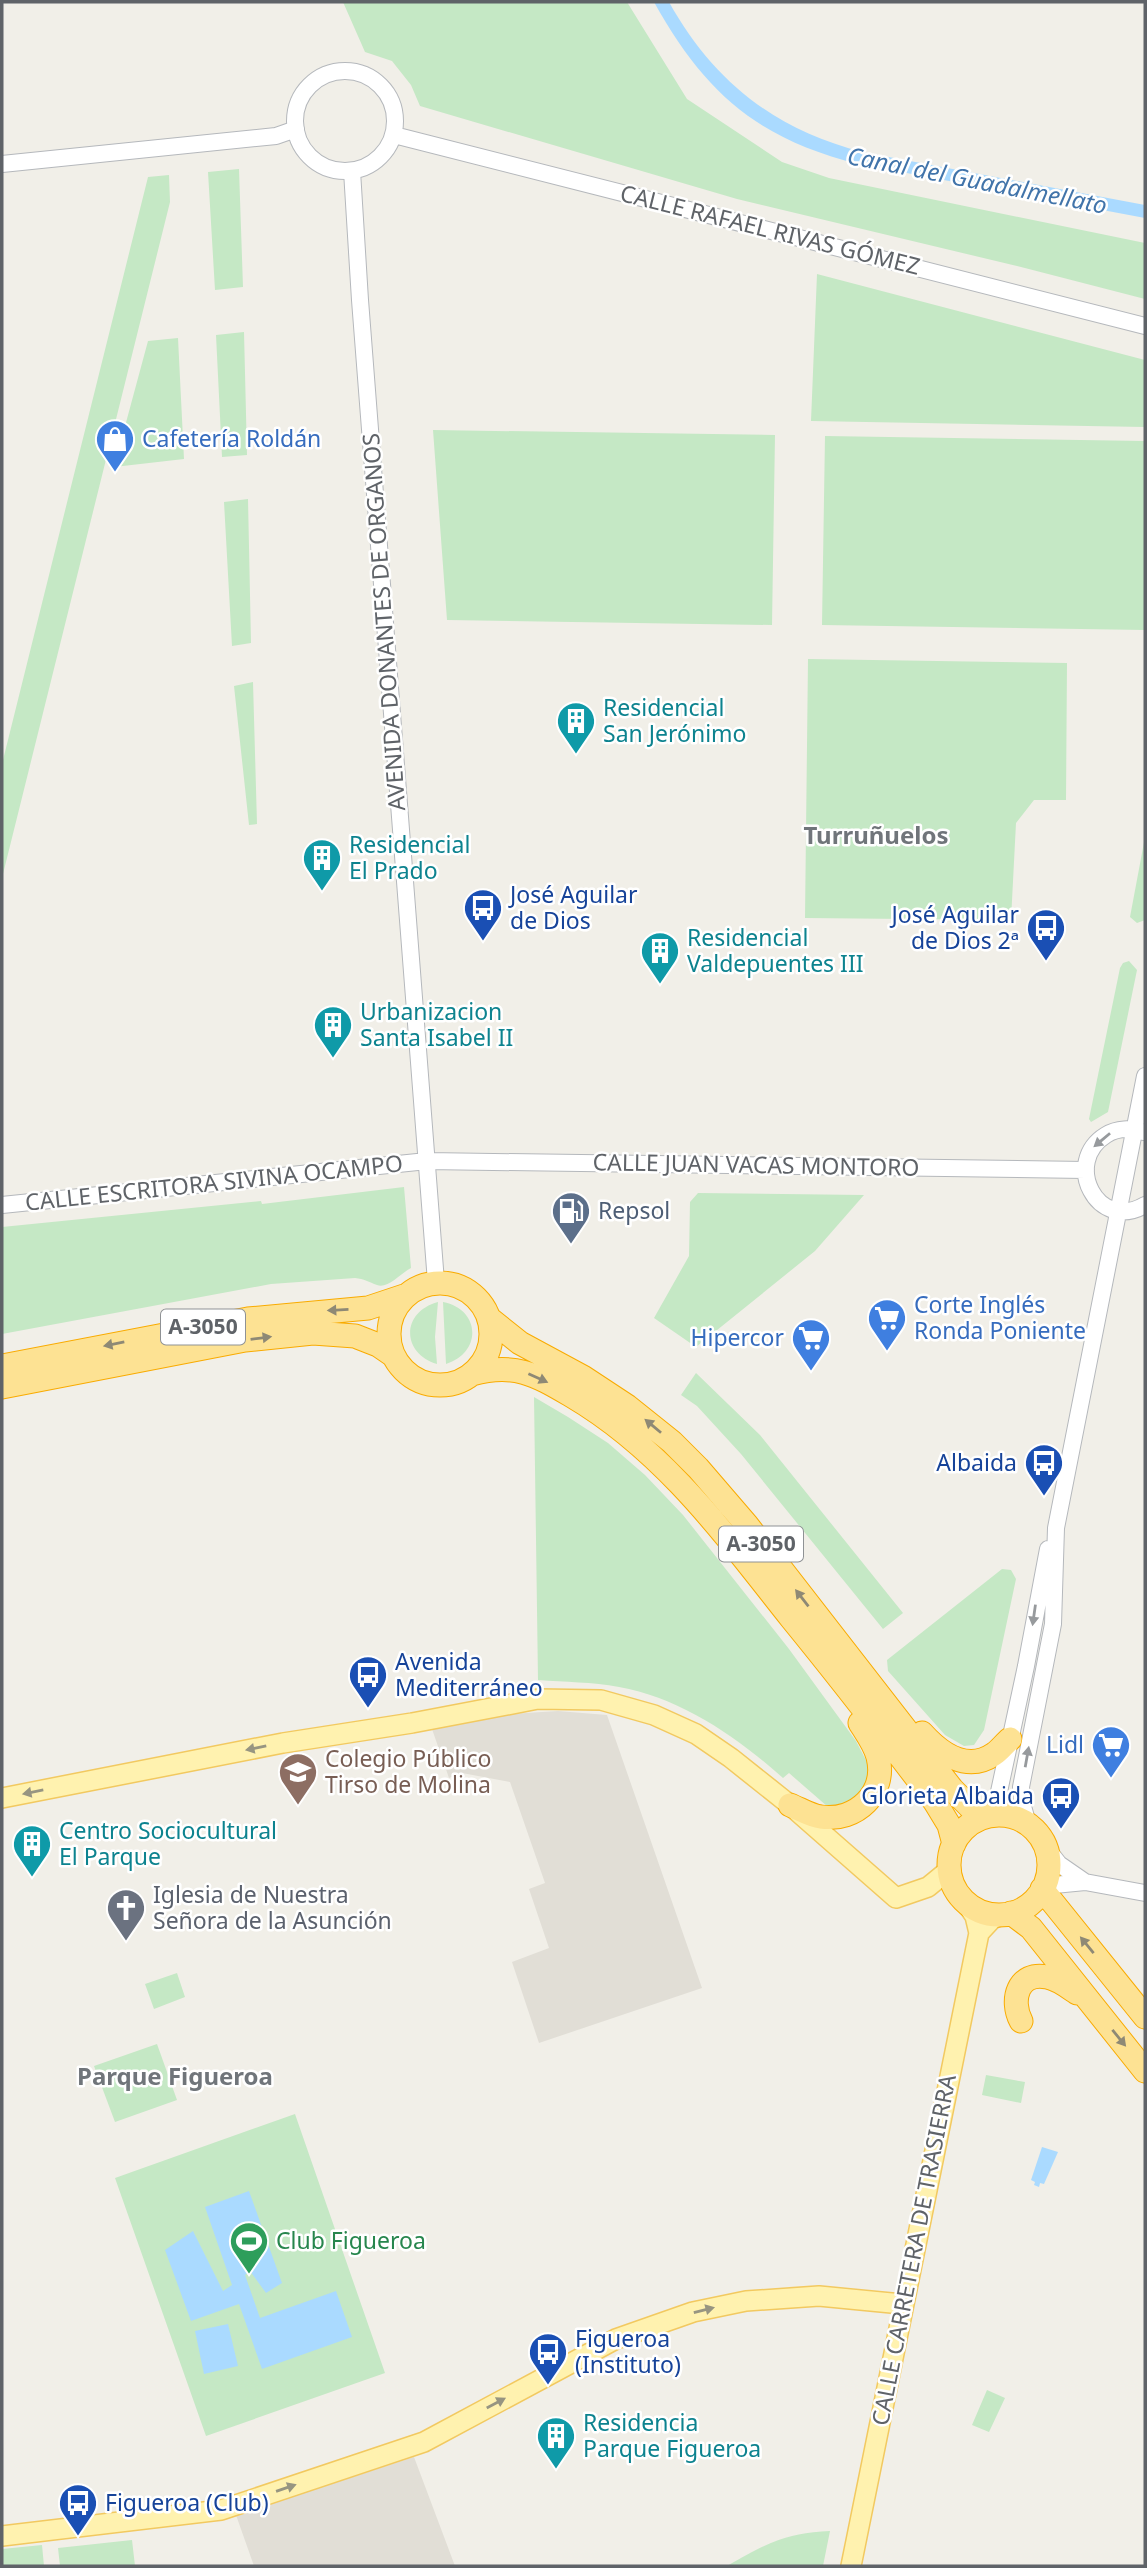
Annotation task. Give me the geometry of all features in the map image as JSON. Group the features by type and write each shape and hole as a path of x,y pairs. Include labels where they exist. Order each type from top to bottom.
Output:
{"highway":[{"name":"A-3050","path":"2,1366 248,1319 368,1308 404,1296 419,1286 436,1282 454,1283 470,1291 482,1303 490,1319 520,1342 609,1393 672,1442 721,1494 952,1789 973,1810 991,1816 1008,1815 1028,1824"},
{"path":"394,1356 389,1340 390,1324 395,1309 404,1296"},
{"path":"472,1374 481,1365 491,1343 490,1319"},
{"name":"A-3050","path":"2,1387 245,1340 313,1333 355,1336 378,1345 394,1356 402,1368 414,1378 429,1384 459,1382 472,1374 493,1368 524,1372 553,1385 619,1426 692,1495 936,1802 954,1844"},
{"path":"787,1612 873,1744 878,1757 879,1773 873,1796 854,1813 819,1817 790,1805"},
{"path":"828,1631 942,1753 965,1761 983,1759 994,1754 1010,1739"},
{"path":"991,1816 967,1826 954,1844 950,1869 961,1896 983,1912 1007,1913 1029,1904 1043,1887 1049,1866 1045,1846 1028,1824"},
{"path":"1043,1887 1145,2017"},
{"path":"1007,1913 1031,1928 1145,2071"},
{"path":"1021,2021 1014,2002 1023,1983 1034,1976 1060,1982 1090,2002"}],"main road":[{"path":"2,1798 323,1736 412,1723 538,1699 601,1700 654,1715 696,1734 790,1805 897,1898 928,1887 950,1869"},
{"path":"928,1887 961,1896 975,1916 979,1933"},
{"path":"979,1933 992,1919 1007,1913"},
{"name":"CALLE CARRETERA DE TRASIERRA","path":"851,2566 979,1933"},
{"path":"2,2536 221,2510 424,2441 616,2339 693,2312 746,2301 818,2297 902,2304"}],"street":[{"path":"347,71 368,77 386,92 393,105 394,135 388,148 366,167 337,171 322,166 300,144 296,114 300,100 308,88 332,73 347,71"},
{"path":"2,164 276,136 296,129"},
{"name":"CALLE RAFAEL RIVAS GÓMEZ","path":"394,135 1145,327"},
{"name":"AVENIDA DONANTES DE ORGANOS","path":"352,171 436,1282"},
{"path":"1028,1824 1022,1804 1021,1787 1053,1624 1055,1534 1118,1212 1140,1131 1145,1076"},
{"path":"1140,1131 1119,1130 1102,1138 1090,1152 1086,1170 1089,1186 1097,1200 1111,1209 1129,1212 1145,1206"},
{"name":"CALLE JUAN VACAS MONTORO","path":"427,1161 1086,1170"},
{"name":"CALLE ESCRITORA SIVINA OCAMPO","path":"2,1205 427,1161"},
{"path":"991,1816 1029,1650 1047,1550 1055,1534"},
{"path":"1045,1846 1059,1864 1085,1882"},
{"path":"1043,1887 1085,1882 1145,1893"}],"shaded area":[{"path":"558,1711 607,1715 702,1988 539,2043 512,1962 549,1948 529,1889 545,1883 510,1782 462,1773 449,1778 432,1729 510,1714"},
{"path":"414,2457 455,2566 254,2566 236,2515"}],"green space":[{"path":"343,2 627,2 687,99 782,162 829,178 1145,243 1145,299 737,199 420,106 411,85 392,61 365,52"},
{"path":"239,169 243,287 215,290 208,172"},
{"path":"169,175 170,202 2,878 2,764 148,177"},
{"path":"817,274 1145,360 1145,427 811,421"},
{"path":"244,332 247,455 222,457 216,335"},
{"path":"178,338 184,459 114,467 148,341"},
{"path":"433,430 775,435 772,625 447,620"},
{"path":"825,436 1145,441 1145,630 822,625"},
{"path":"248,499 251,643 232,646 224,502"},
{"path":"808,659 1067,663 1066,800 1034,800 1016,823 1011,920 805,918"},
{"path":"253,682 257,824 249,825 234,686"},
{"path":"1145,837 1145,920 1137,923 1130,917"},
{"path":"1129,961 1137,970 1108,1112 1091,1122 1089,1119 1120,968 1123,963"},
{"path":"404,1187 411,1268 386,1285 355,1278 271,1284 2,1334 2,1227 261,1201 262,1204"},
{"path":"698,1193 864,1195 815,1251 696,1347 654,1318 689,1256 690,1202"},
{"path":"438,1302 435,1337 437,1364 425,1359 417,1351 410,1333 417,1314"},
{"path":"443,1302 464,1313 472,1331 466,1350 446,1364"},
{"path":"696,1373 760,1435 903,1613 883,1629 741,1454 697,1406 681,1395"},
{"path":"534,1397 608,1443 645,1475 683,1515 789,1649 856,1741 871,1770 865,1786 852,1801 828,1807 789,1773 783,1778 727,1734 664,1700 609,1685 538,1680"},
{"path":"1002,1569 1011,1570 1016,1579 984,1730 974,1745 964,1746 945,1735 888,1671 887,1660"},
{"path":"177,1973 185,1997 154,2009 145,1984"},
{"path":"157,2044 177,2100 115,2122 94,2066"},
{"path":"986,2075 1025,2082 1021,2103 982,2095"},
{"name":"Club Figueroa","path":"295,2114 385,2373 206,2436 115,2178"},
{"path":"987,2390 1005,2398 989,2432 972,2425"},
{"path":"830,2531 823,2566 727,2566 776,2541 800,2534"},
{"path":"132,2540 135,2566 60,2566 58,2548"},
{"path":"42,2545 44,2566 2,2566 2,2549"}],"water":[{"name":"Canal del Guadalmellato","path":"654,2 669,2 705,56 726,78 749,98 801,130 862,152 1145,205 1145,218 859,164 791,141 762,125 714,86 673,34"},
{"path":"1042,2147 1058,2152 1044,2184 1040,2183 1039,2187 1031,2180"},
{"path":"249,2191 282,2283 266,2293 250,2271 245,2275 260,2318 336,2291 352,2337 262,2369 239,2304 191,2321 165,2250 193,2231 223,2291 232,2285 205,2207"},
{"path":"228,2324 238,2366 204,2374 195,2331"}],"place":[{"name":"Cafetería Roldán","path":"115,473"},
{"name":"Residencial San Jerónimo","path":"576,755"},
{"name":"Residencial El Prado","path":"322,892"},
{"name":"José Aguilar de Dios","path":"483,942"},
{"name":"José Aguilar de Dios 2ª","path":"1046,962"},
{"name":"Residencial Valdepuentes III","path":"660,985"},
{"name":"Urbanizacion Santa Isabel II","path":"333,1059"},
{"name":"Repsol","path":"571,1245"},
{"name":"Corte Inglés Ronda Poniente","path":"887,1352"},
{"name":"Hipercor","path":"811,1372"},
{"name":"Albaida","path":"1044,1497"},
{"name":"Avenida Mediterráneo","path":"368,1709"},
{"name":"Lidl","path":"1111,1779"},
{"name":"Colegio Público Tirso de Molina","path":"298,1806"},
{"name":"Glorieta Albaida","path":"1061,1830"},
{"name":"Centro Sociocultural El Parque","path":"32,1878"},
{"name":"Iglesia de Nuestra Señora de la Asunción","path":"126,1942"},
{"name":"Club Figueroa","path":"249,2275"},
{"name":"Figueroa (Instituto)","path":"548,2386"},
{"name":"Residencia Parque Figueroa","path":"556,2470"},
{"name":"Figueroa (Club)","path":"78,2537"}],"district":[{"name":"Turruñuelos","path":"876,836"},
{"name":"Parque Figueroa","path":"175,2077"}]}
